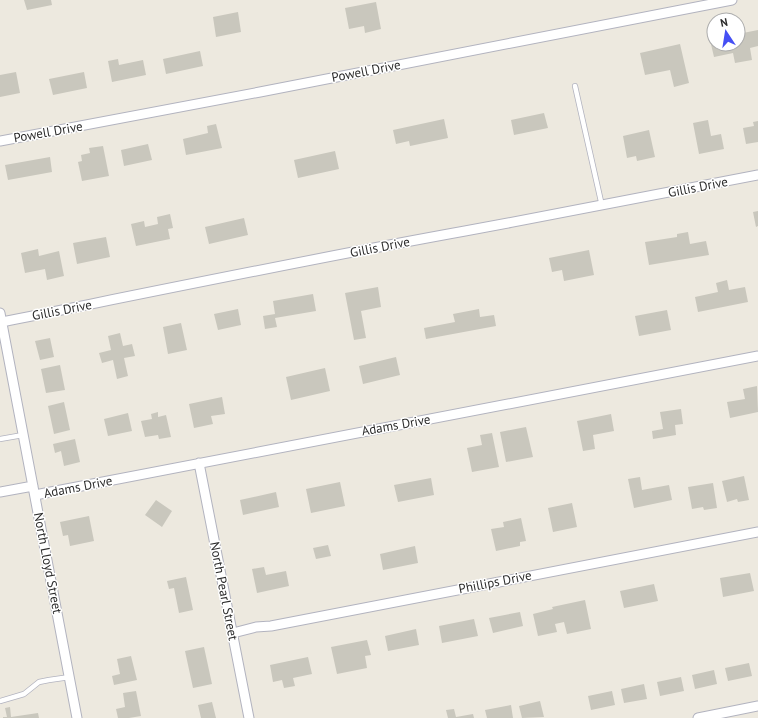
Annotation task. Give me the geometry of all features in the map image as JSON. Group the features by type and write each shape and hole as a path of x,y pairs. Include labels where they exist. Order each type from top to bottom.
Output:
{"street":[{"name":"Powell Drive","path":"0,141 732,0"},
{"name":"Gillis Drive","path":"1,318 192,284 758,175"},
{"name":"North Lloyd Street","path":"1,318 77,718"},
{"name":"Adams Drive","path":"0,492 34,490 200,463 758,356"},
{"name":"North Pearl Street","path":"200,463 249,718"},
{"name":"Phillips Drive","path":"233,633 256,627 271,626 758,532"},
{"path":"698,718 758,706"}],"lane":[{"path":"575,86 602,206"},
{"path":"0,439 23,435"},
{"path":"0,701 24,694 39,682 70,677"}],"building":[{"path":"24,0 51,0 52,5 27,10"},
{"path":"376,2 381,29 365,33 364,26 349,29 345,8"},
{"path":"238,12 241,32 216,37 213,17"},
{"path":"758,30 758,46 750,48 752,60 735,63 733,53 714,57 713,52 746,52 746,32"},
{"path":"680,44 689,83 674,87 670,70 645,75 640,53"},
{"path":"200,51 203,66 166,74 163,59"},
{"path":"118,59 119,65 143,60 146,75 112,82 108,61"},
{"path":"16,72 20,93 0,97 0,75"},
{"path":"84,72 87,88 53,95 49,79"},
{"path":"544,113 548,128 514,135 511,120"},
{"path":"444,119 448,138 410,146 409,141 396,144 393,130"},
{"path":"708,120 711,136 721,134 724,149 699,154 693,123"},
{"path":"758,121 758,142 746,144 743,128 754,126 753,122"},
{"path":"216,124 222,148 186,155 183,139 208,133 207,126"},
{"path":"649,130 655,157 637,161 636,156 627,158 623,136"},
{"path":"148,144 152,160 124,166 121,150"},
{"path":"103,146 109,176 82,181 78,162 82,161 81,155 90,153 89,148"},
{"path":"335,151 339,169 298,178 294,160"},
{"path":"50,157 52,172 8,180 5,165"},
{"path":"758,211 758,226 756,227 753,212"},
{"path":"170,214 173,228 168,229 170,239 136,246 131,224 144,221 145,227 158,224 157,217"},
{"path":"244,218 248,235 209,244 205,227"},
{"path":"688,232 690,244 706,241 709,255 649,265 645,242 677,237 677,234"},
{"path":"106,237 110,257 77,264 73,243"},
{"path":"38,249 39,256 59,251 64,276 47,280 45,269 25,273 21,253"},
{"path":"589,250 594,275 564,281 562,270 552,272 549,258"},
{"path":"727,280 729,290 745,287 748,302 698,312 695,297 718,292 716,283"},
{"path":"378,287 381,307 361,311 366,338 354,340 345,293"},
{"path":"313,294 316,311 275,318 277,327 265,329 263,316 275,314 273,301"},
{"path":"238,309 241,325 218,330 214,314"},
{"path":"479,309 480,317 494,315 496,326 426,339 424,328 455,322 453,314"},
{"path":"667,310 671,330 639,336 635,316"},
{"path":"181,323 187,350 168,354 163,327"},
{"path":"120,333 123,346 132,344 135,356 124,358 128,376 117,379 113,360 102,363 99,353 111,350 108,336"},
{"path":"50,338 54,357 40,360 35,341"},
{"path":"396,357 400,375 363,384 359,366"},
{"path":"60,365 65,390 46,393 41,369"},
{"path":"325,368 330,391 291,400 286,377"},
{"path":"757,386 758,412 730,418 727,402 745,399 743,389"},
{"path":"222,397 225,414 211,416 213,424 194,428 189,404"},
{"path":"64,402 70,430 54,434 48,406"},
{"path":"681,409 683,424 675,425 676,435 653,439 652,431 663,429 660,412"},
{"path":"158,412 158,417 166,415 171,437 159,439 158,435 145,437 141,421 152,419 151,414"},
{"path":"128,413 132,431 108,436 104,419"},
{"path":"611,414 614,431 593,435 595,449 583,451 577,421"},
{"path":"526,427 533,457 506,462 500,432"},
{"path":"492,433 499,467 472,472 467,448 482,445 480,435"},
{"path":"75,439 80,462 64,466 61,451 55,453 53,444"},
{"path":"744,476 749,500 738,502 737,499 727,502 722,481"},
{"path":"640,477 642,490 669,485 672,500 634,508 628,479"},
{"path":"431,478 434,495 398,502 394,485"},
{"path":"340,482 345,506 311,513 306,489"},
{"path":"713,483 717,508 704,510 703,507 692,509 688,487"},
{"path":"276,492 279,507 243,515 240,500"},
{"path":"156,500 172,511 162,527 145,515"},
{"path":"572,503 577,527 553,532 548,508"},
{"path":"89,516 94,541 70,546 68,535 63,536 60,522"},
{"path":"521,518 526,541 520,542 520,546 496,551 491,529 504,527 503,522"},
{"path":"328,545 331,556 316,559 313,548"},
{"path":"415,546 418,563 383,570 380,554"},
{"path":"264,567 266,575 286,571 289,586 257,593 252,569"},
{"path":"750,573 754,591 723,597 720,578"},
{"path":"186,577 193,610 179,613 174,588 169,589 167,581"},
{"path":"654,584 658,601 624,608 620,591"},
{"path":"585,600 591,629 567,634 564,622 555,624 557,632 538,636 533,614 553,609 552,607"},
{"path":"520,612 523,626 493,633 489,618"},
{"path":"474,619 478,636 442,643 439,626"},
{"path":"416,629 419,645 388,651 385,636"},
{"path":"367,640 371,655 365,656 367,668 337,674 331,647"},
{"path":"204,647 212,684 193,688 185,651"},
{"path":"131,656 137,680 114,685 112,676 120,674 117,659"},
{"path":"308,657 312,674 293,678 295,686 284,688 282,680 273,682 270,665"},
{"path":"749,663 752,676 728,681 725,668"},
{"path":"714,670 717,684 695,689 692,675"},
{"path":"681,677 684,691 660,696 657,682"},
{"path":"644,684 647,699 624,703 621,689"},
{"path":"136,691 141,716 118,718 116,709 125,707 123,693"},
{"path":"612,691 615,705 591,710 588,696"},
{"path":"540,701 544,717 522,718 519,706"},
{"path":"212,702 216,718 201,718 198,705"},
{"path":"511,705 513,718 487,718 485,710"},
{"path":"10,707 11,717 38,713 39,718 3,718 7,717 5,708"},
{"path":"454,709 456,717 473,714 474,718 448,718 446,710"}]}
